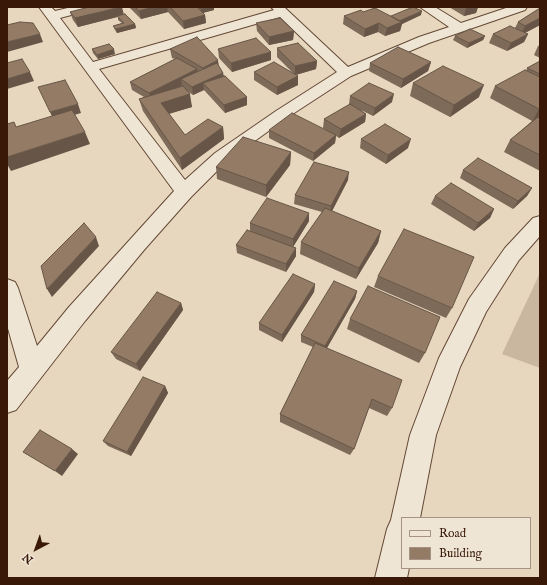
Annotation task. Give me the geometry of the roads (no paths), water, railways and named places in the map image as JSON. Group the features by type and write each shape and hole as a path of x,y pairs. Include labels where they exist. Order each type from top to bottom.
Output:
{"street":[{"path":"48,11 86,7"},
{"path":"426,7 458,27"},
{"path":"7,401 77,314 184,192 221,157 245,139 346,74 404,48 458,27 521,7"},
{"path":"90,67 280,10 346,74"},
{"path":"48,11 184,192"},
{"path":"404,517 423,435 448,366 477,306 512,254 540,223"},
{"path":"7,288 13,329 32,369"},
{"path":"391,578 401,533"}]}
